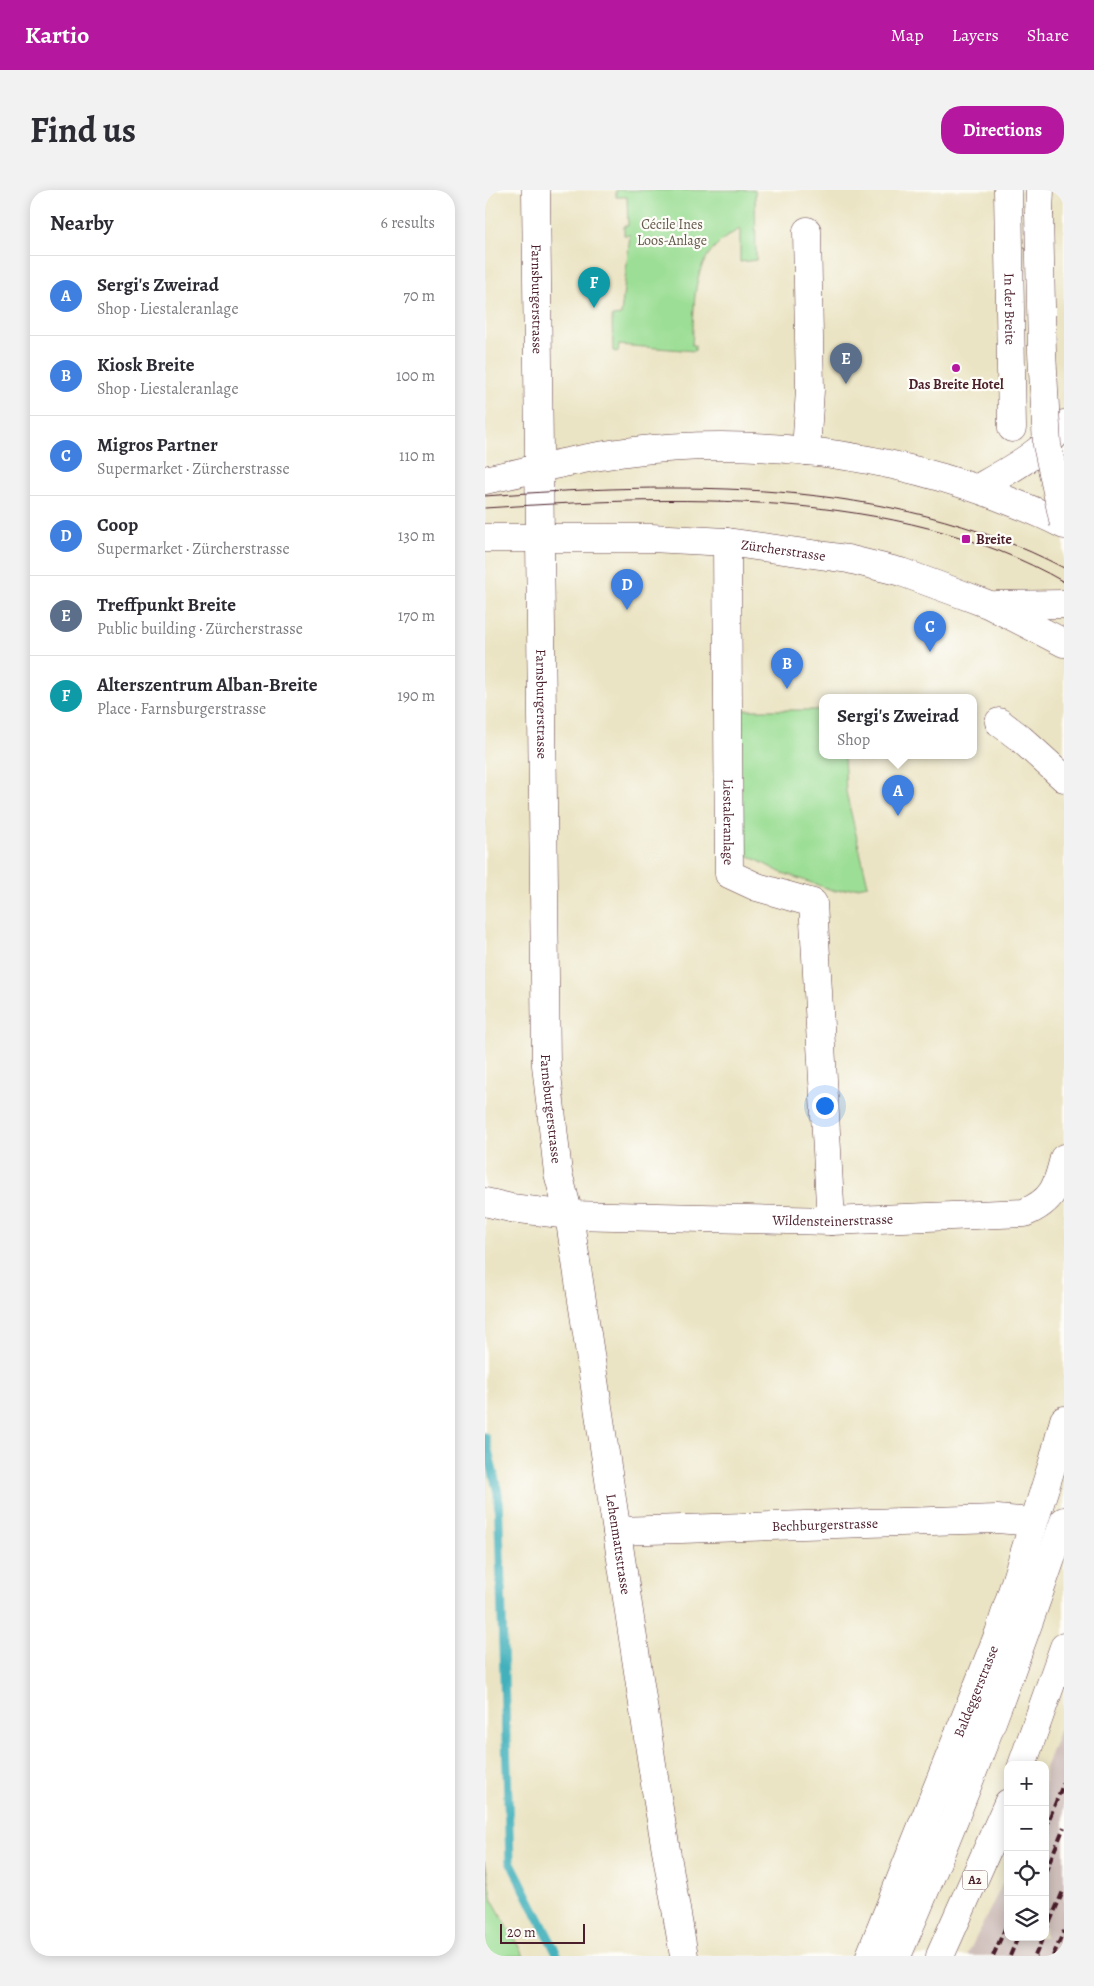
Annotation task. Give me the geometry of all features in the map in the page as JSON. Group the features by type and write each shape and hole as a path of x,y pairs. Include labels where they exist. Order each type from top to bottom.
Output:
{"main road":[{"name":"Farnsburgerstrasse","path":"536,190 546,1065 558,1173 569,1215"},
{"name":"In der Breite","path":"1008,190 1012,428"},
{"path":"1040,190 1042,352 1047,445 1064,524"},
{"path":"806,451 810,390 807,232"},
{"path":"978,488 1005,473 1051,440 1064,424"},
{"path":"485,480 540,467 626,452 721,447 806,451 865,459 929,474 978,488 1064,524"},
{"name":"Zürcherstrasse","path":"485,538 651,538 727,542 848,559 901,572 990,605 1064,643"},
{"name":"Liestaleranlage","path":"727,542 729,874 757,887 813,903 831,1221"},
{"path":"990,605 1064,604"},
{"path":"999,722 1020,738 1064,778"},
{"name":"Wildensteinerstrasse","path":"569,1215 831,1221 1024,1214 1040,1207 1051,1194 1059,1179 1064,1158"},
{"path":"485,1202 511,1208 569,1215"},
{"name":"Lehenmattstrasse","path":"569,1215 657,1797 684,1956"},
{"name":"Baldeggerstrasse","path":"870,1956 999,1634 1053,1462 1064,1420"},
{"name":"Bechburgerstrasse","path":"617,1531 997,1519 1033,1522"},
{"path":"897,1956 929,1883 994,1717 1064,1521"},
{"path":"1024,1761 1064,1648"},
{"name":"A2","path":"940,1956 1006,1806"}],"shaded area":[{"path":"1064,1718 1064,1956 967,1956 1004,1878 1004,1941 1049,1941 1048,1761"}],"green space":[{"name":"Cécile Ines Loos-Anlage","path":"616,190 755,190 756,260 740,262 740,229 723,239 711,251 703,264 695,294 692,345 695,345 695,351 619,345 618,352 613,351 612,316 621,315 630,235 624,235 624,226 628,226 627,197 616,197"},
{"path":"738,710 819,710 819,759 844,759 846,792 868,885 835,891 780,872 734,848"},
{"path":"485,1862 493,1901 524,1956 485,1956"}],"waterway":[{"path":"485,1437 498,1493 510,1861 558,1956"}],"tram line":[{"path":"485,496 632,488 706,488 781,492 855,501 927,516 997,538 1064,568"},
{"path":"485,508 630,501 706,501 782,504 856,513 929,528 999,551 1064,582"}],"railway":[{"path":"1049,1819 1064,1782"},
{"path":"1049,1863 1064,1827"},
{"path":"1049,1924 1064,1889"},
{"path":"993,1956 1004,1931"},
{"path":"1053,1956 1064,1931"},
{"path":"1010,1956 1016,1941"},
{"path":"1035,1956 1041,1941"}],"place":[{"name":"Alterszentrum Alban-Breite","path":"594,308"},
{"name":"Das Breite Hotel","path":"956,368"},
{"name":"Treffpunkt Breite","path":"846,384"},
{"name":"Breite","path":"966,539"},
{"name":"Coop","path":"627,610"},
{"name":"Migros Partner","path":"930,652"},
{"name":"Kiosk Breite","path":"787,689"},
{"name":"Sergi's Zweirad","path":"898,816"}]}
